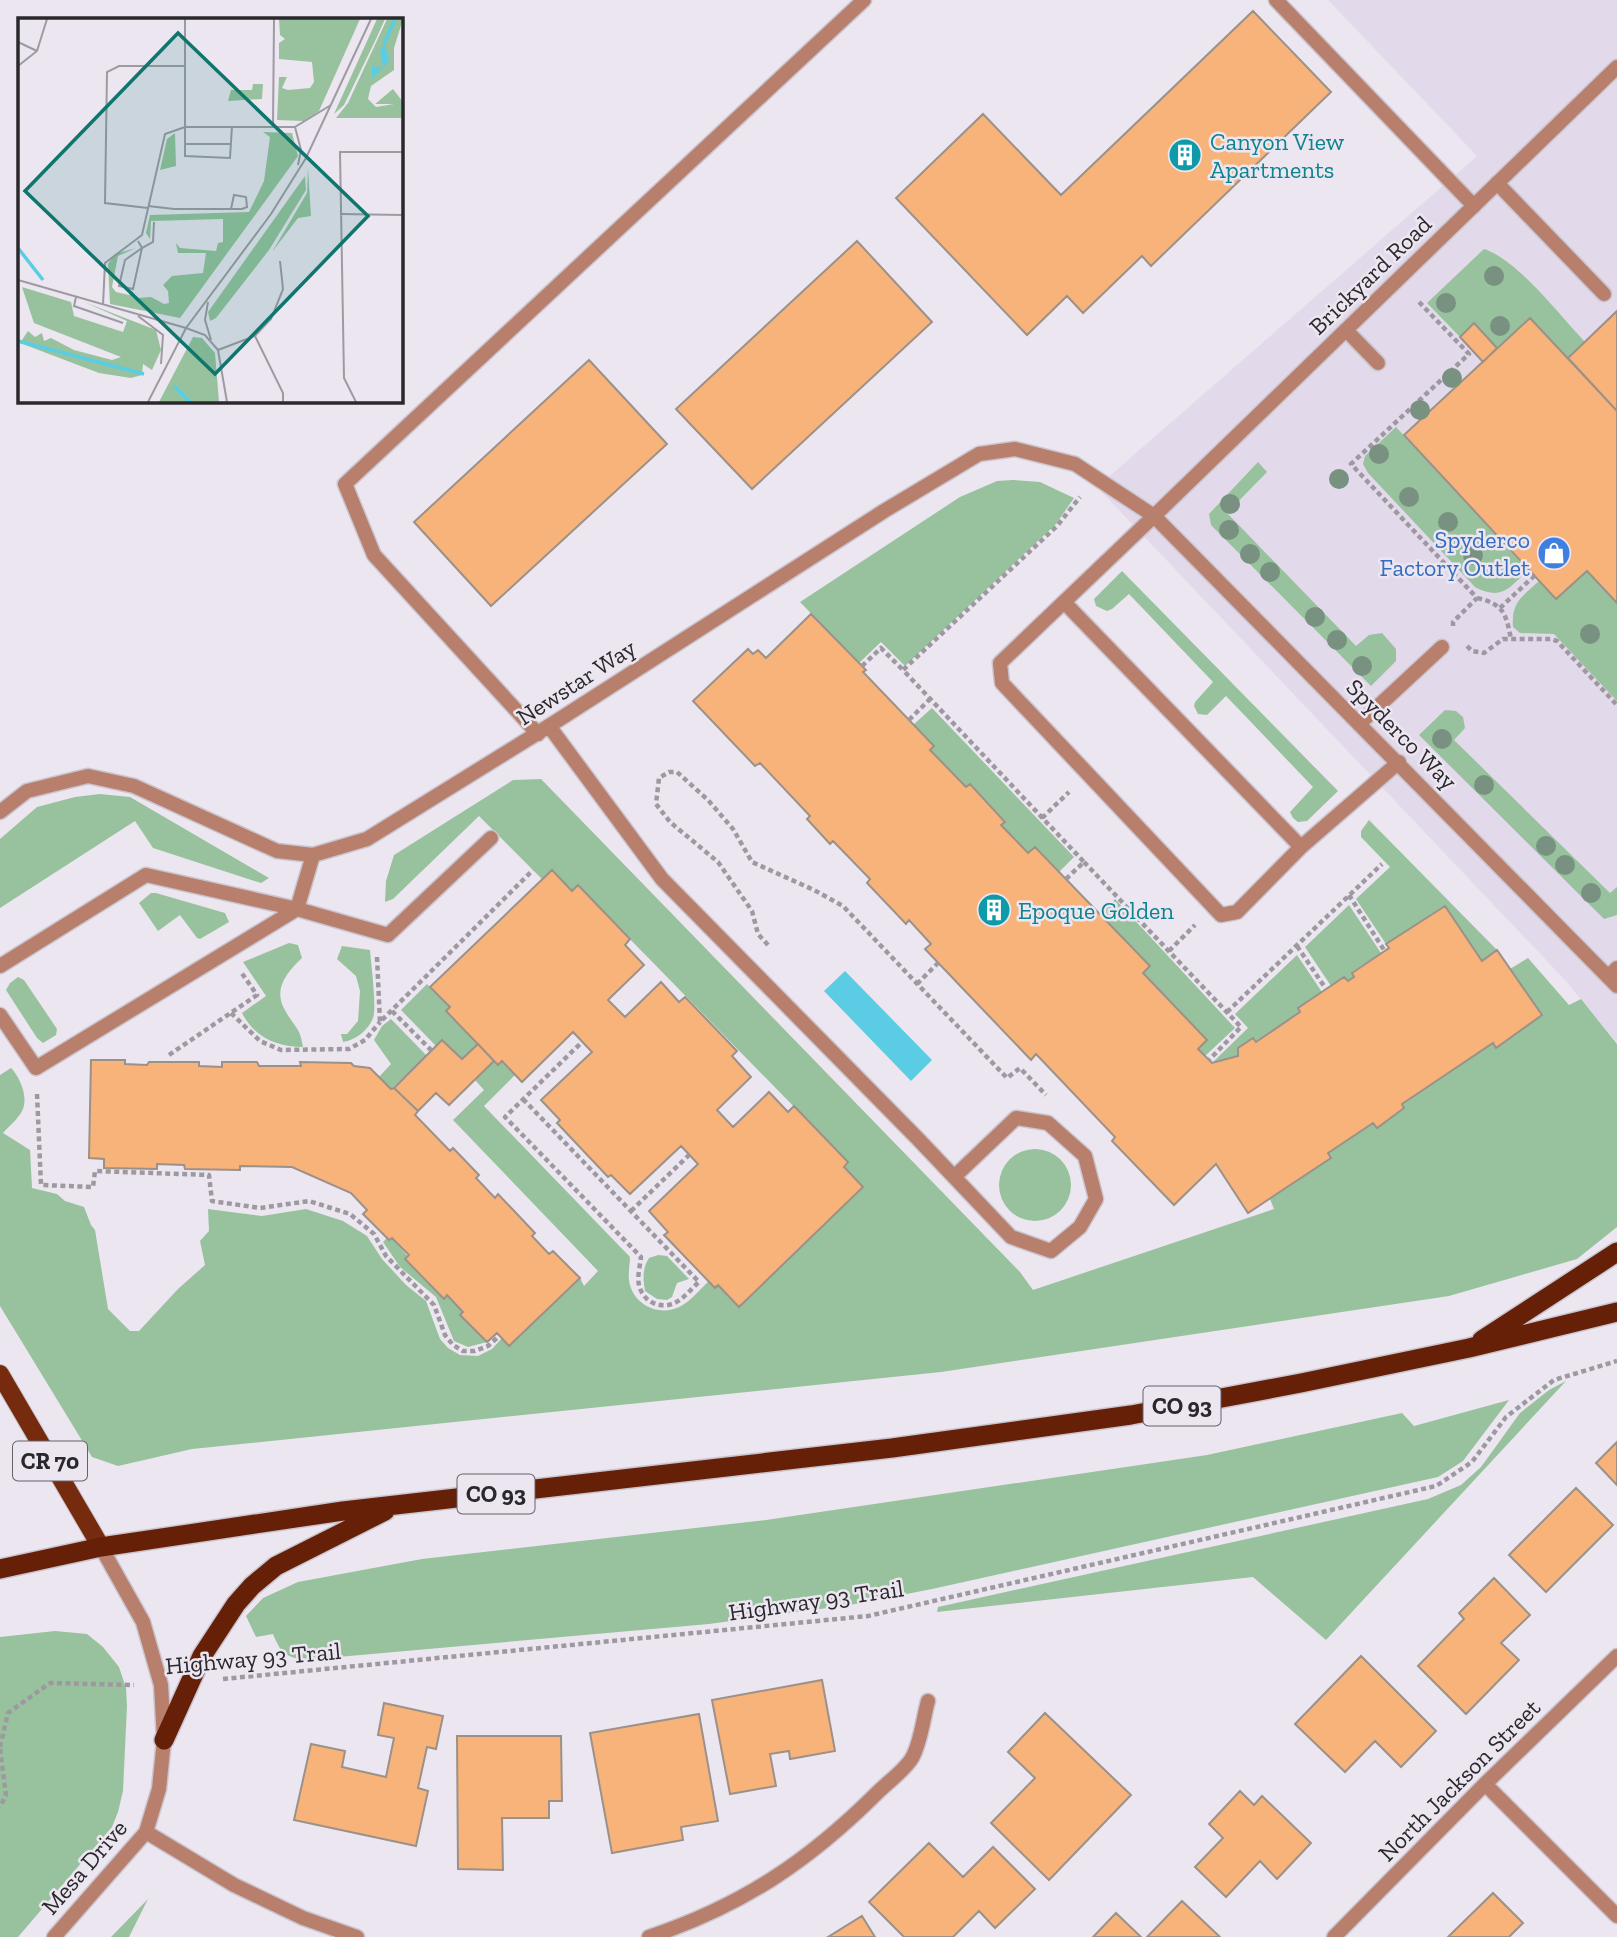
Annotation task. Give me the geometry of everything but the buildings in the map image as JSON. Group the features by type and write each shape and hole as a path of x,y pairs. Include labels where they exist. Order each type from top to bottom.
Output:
{"highway":[{"path":"1469,1348 1617,1252"},
{"name":"CO 93","path":"0,1569 101,1547 396,1505 892,1448 1131,1415 1469,1348 1617,1312"},
{"path":"164,1740 202,1656 229,1615 264,1574 396,1505"}],"main road":[{"name":"CR 70","path":"0,1374 101,1547"}],"street":[{"path":"864,0 345,484 374,555 544,730 662,879 1011,1237 1051,1251 1080,1227 1096,1199 1086,1156 1048,1123 1016,1118 954,1177"},
{"path":"1276,0 1474,206"},
{"name":"Brickyard Road","path":"1088,774 1002,683 1000,663 1617,67"},
{"path":"1497,183 1604,294"},
{"path":"1346,330 1378,363"},
{"name":"Newstar Way","path":"0,813 27,791 88,776 134,786 277,851 313,855 366,839 544,730 884,510 979,454 1015,449 1075,464 1154,516"},
{"name":"Spyderco Way","path":"1154,516 1614,977"},
{"path":"1064,603 1301,847"},
{"path":"1359,724 1442,647"},
{"path":"1088,774 1221,915 1237,912 1301,847 1399,762"},
{"path":"0,966 146,875 297,909 388,935 491,838"},
{"path":"0,1015 36,1068 297,909 313,855"},
{"name":"Mesa Drive","path":"54,1937 146,1832 159,1789 164,1740 161,1685 143,1622 101,1547"},
{"name":"North Jackson Street","path":"1334,1937 1485,1784 1617,1656"},
{"path":"649,1937 693,1923 745,1897 812,1853 912,1759 928,1701"},
{"path":"1485,1784 1617,1916"},
{"path":"146,1832 234,1885 303,1918 357,1937"}],"path":[{"path":"1419,302 1469,354 1351,464 1478,598 1493,601 1500,608 1507,617 1511,639"},
{"path":"1500,608 1534,576"},
{"path":"1453,631 1453,622 1478,598"},
{"path":"1459,638 1472,651 1484,653 1503,639 1557,641 1617,705"},
{"path":"862,666 881,648 902,670"},
{"path":"909,720 930,699"},
{"path":"762,981 779,957 758,934 752,911 718,862 670,822 656,804 659,778 669,772 677,772 708,800 733,830 752,862 843,906 1007,1078 1020,1068 1054,1104 1048,1123"},
{"path":"1088,774 1042,818 1241,1027 1209,1060"},
{"path":"1066,879 1084,862"},
{"path":"1227,1012 1381,863"},
{"path":"231,1013 260,1041 281,1050 349,1049 365,1040 533,870"},
{"path":"1349,895 1384,950"},
{"path":"1170,951 1213,907"},
{"path":"376,931 380,1022"},
{"path":"1297,946 1326,989"},
{"path":"169,1055 257,995 227,951"},
{"path":"917,984 938,963"},
{"path":"392,1011 432,1051"},
{"path":"523,1099 699,1282 680,1300 659,1306 643,1296 638,1282 641,1257 505,1117 523,1099 582,1042"},
{"path":"36,1068 41,1185 93,1187 94,1171 209,1175 212,1201 260,1208 309,1201 350,1214 374,1234 386,1256 434,1305 445,1335 453,1345 463,1351 475,1351 488,1346 499,1335"},
{"path":"631,1211 689,1155"},
{"name":"Highway 93 Trail","path":"190,1682 868,1616 1436,1486 1472,1462 1506,1417 1554,1380 1617,1361"},
{"name":"Highway 93 Trail","path":"0,1807 6,1796 0,1748 8,1713 50,1683 161,1685"}],"shaded area":[{"path":"1328,0 1617,0 1617,1043 1565,980 1097,487 1477,156"}],"green space":[{"path":"1484,249 1497,255 1524,276 1585,342 1568,358 1530,318 1497,348 1474,324 1460,337 1427,303"},
{"path":"1396,427 1528,570 1510,587 1499,593 1492,593 1475,587 1368,473 1363,464 1365,456"},
{"path":"1258,462 1267,472 1227,513 1356,646 1369,635 1382,633 1396,649 1396,661 1371,686 1211,525 1209,514"},
{"path":"997,481 1040,482 1074,498 1056,524 905,666 881,642 859,663 800,602 960,497"},
{"path":"1122,571 1338,791 1307,821 1298,822 1290,812 1313,787 1226,696 1207,715 1198,714 1195,702 1213,682 1129,594 1107,611 1096,606 1094,599"},
{"path":"1587,571 1617,603 1617,701 1554,634 1520,633 1513,627 1516,606 1539,581 1556,599"},
{"path":"932,708 1074,857 1059,872 1035,847 1028,853 1001,825 1005,821 970,784 966,787 930,750 933,746 913,725"},
{"path":"1445,710 1456,711 1463,717 1465,728 1454,740 1610,893 1617,887 1617,915 1604,919 1419,735"},
{"path":"541,779 1020,1272 1033,1290 1274,1209 1270,1199 1330,1157 1328,1153 1373,1123 1377,1127 1404,1109 1402,1104 1493,1043 1496,1047 1541,1014 1510,969 1528,958 1569,1005 1581,999 1617,1044 1617,1227 1577,1259 1449,1296 941,1372 192,1449 118,1466 92,1457 0,1306 0,1075 11,1068 22,1088 24,1106 3,1133 30,1150 32,1188 57,1194 65,1201 84,1207 95,1230 108,1309 130,1331 139,1331 178,1289 205,1265 200,1241 209,1231 208,1209 262,1216 306,1209 343,1221 367,1236 382,1259 406,1285 426,1301 440,1339 460,1355 478,1356 492,1349 502,1338 580,1278 584,1286 598,1271 453,1120 484,1090 475,1080 494,1061 498,1065 502,1061 515,1075 484,1106 630,1257 631,1288 641,1302 655,1309 671,1310 679,1307 709,1281 718,1285 740,1306 863,1187 844,1167 848,1162 578,886 572,891 552,871 543,880 479,816 393,899 385,902 386,881 394,855 513,780"},
{"path":"100,794 130,797 269,878 261,883 153,848 135,821 0,908 0,839 37,807 75,797"},
{"path":"1369,820 1497,950 1482,961 1444,906 1386,944 1356,899 1390,867 1361,837 1361,831"},
{"path":"151,893 225,913 229,922 200,939 180,915 158,931 139,903"},
{"path":"1115,899 1235,1028 1205,1056 1198,1049 1206,1040 1143,973 1150,966 1100,914"},
{"path":"1349,905 1381,953 1352,972 1354,977 1348,981 1344,977 1331,986 1305,947"},
{"path":"289,943 298,945 302,958 286,976 280,996 286,1012 299,1031 303,1047 275,1043 267,1039 253,1028 242,1013 266,996 243,962"},
{"path":"342,946 370,950 374,1005 373,1018 368,1027 356,1037 343,1042 341,1034 347,1034 358,1021 360,991 356,976 337,959"},
{"path":"1297,955 1322,992 1298,1008 1300,1012 1256,1042 1253,1039 1238,1048 1238,1056 1212,1063 1248,1028 1235,1014"},
{"path":"18,977 24,980 57,1029 56,1035 43,1043 6,990"},
{"path":"427,984 450,1007 446,1011 478,1044 462,1059 443,1040 436,1046 401,1010"},
{"path":"391,1019 427,1056 391,1089 379,1077 391,1064 374,1040 382,1026"},
{"path":"1035,1149 1055,1155 1065,1165 1071,1185 1065,1205 1055,1215 1035,1221 1015,1215 1005,1205 999,1185 1005,1165 1015,1155"},
{"path":"392,1238 444,1298 447,1295 463,1312 461,1315 487,1342 468,1347 454,1341 436,1297 400,1267 383,1242"},
{"path":"667,1256 689,1279 677,1283 672,1297 667,1300 657,1299 645,1291 645,1266 649,1258"},
{"path":"1566,1381 1326,1640 1253,1577 937,1612 938,1607 1428,1499 1461,1485 1481,1467 1520,1413 1549,1390"},
{"path":"1509,1400 1463,1461 1438,1477 850,1605 709,1624 304,1660 284,1653 273,1634 256,1637 246,1616 263,1598 298,1582 422,1559 766,1520 1207,1455 1402,1413 1414,1426"},
{"path":"55,1631 87,1634 103,1647 119,1667 126,1688 127,1706 123,1791 112,1827 18,1937 0,1937 0,1637"},
{"path":"148,1899 129,1937 111,1937"}],"water":[{"path":"845,971 932,1060 911,1081 824,991"}],"place":[{"name":"Canyon View Apartments","path":"1185,155"},
{"name":"Spyderco Factory Outlet","path":"1554,553"},
{"name":"Epoque Golden","path":"994,910"}]}
